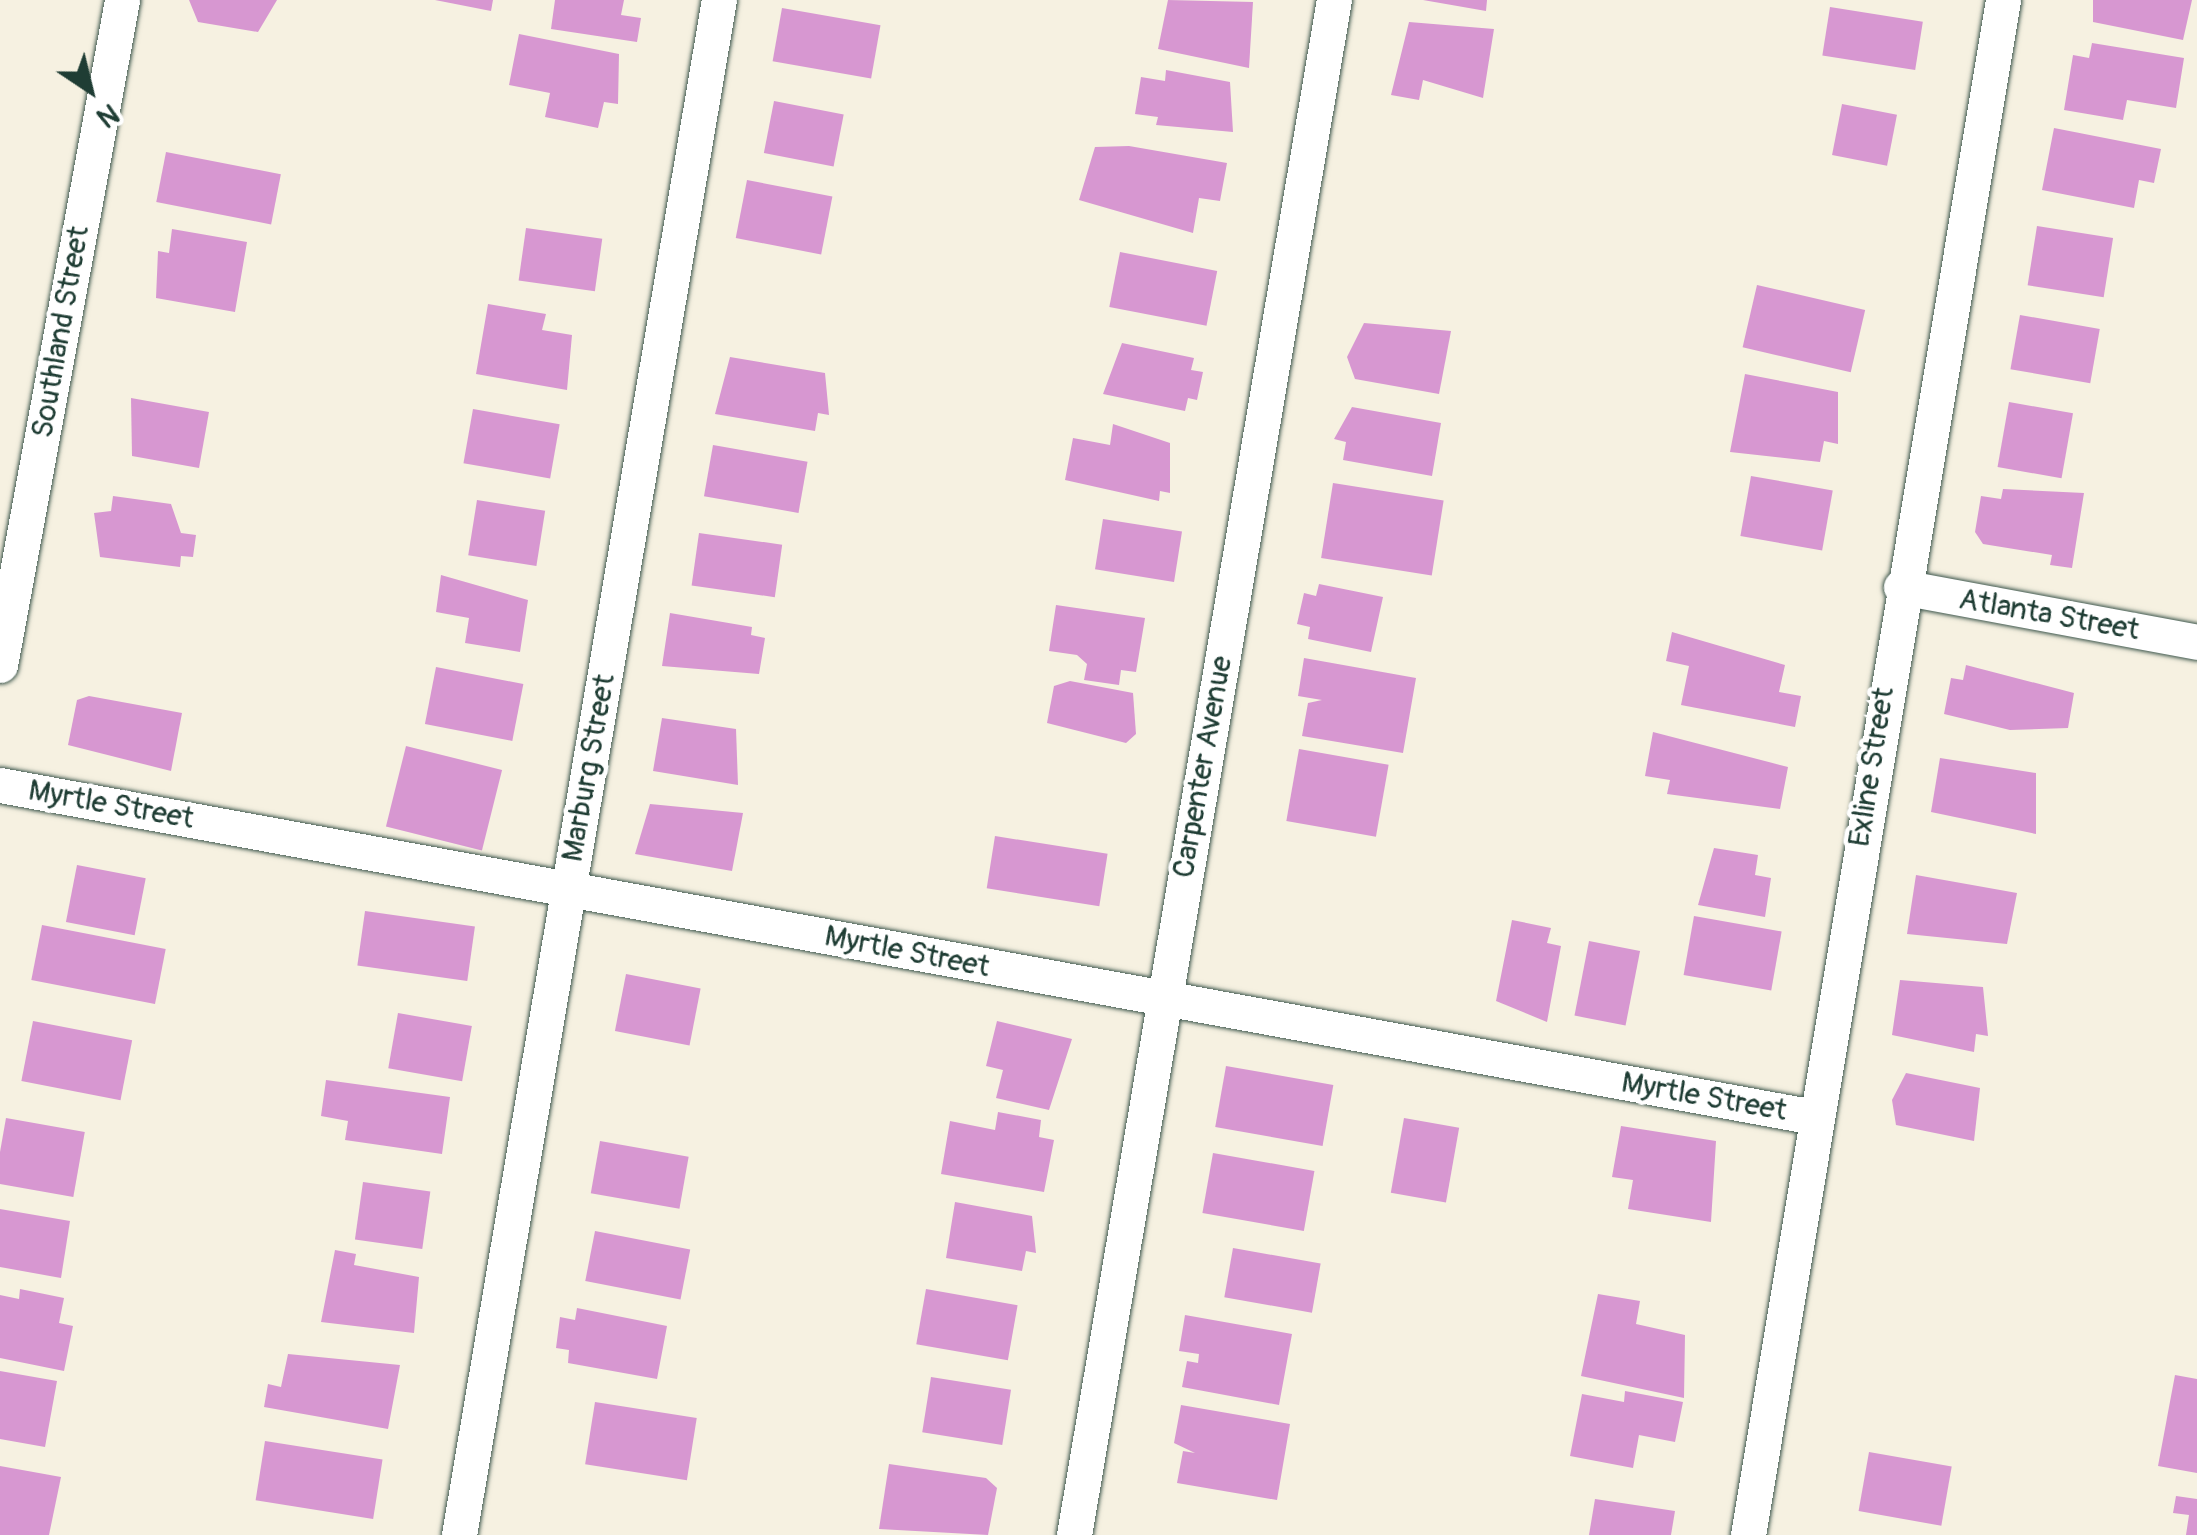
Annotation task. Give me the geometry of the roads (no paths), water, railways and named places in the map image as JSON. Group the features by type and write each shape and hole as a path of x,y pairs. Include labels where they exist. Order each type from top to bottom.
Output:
{"street":[{"name":"Southland Street","path":"0,664 122,0"},
{"name":"Marburg Street","path":"459,1535 719,0"},
{"name":"Carpenter Avenue","path":"1074,1535 1334,0"},
{"name":"Exline Street","path":"1758,1533 1814,1117 2003,0"},
{"name":"Atlanta Street","path":"1901,587 2197,642"},
{"name":"Myrtle Street","path":"0,785 1814,1117"}]}
